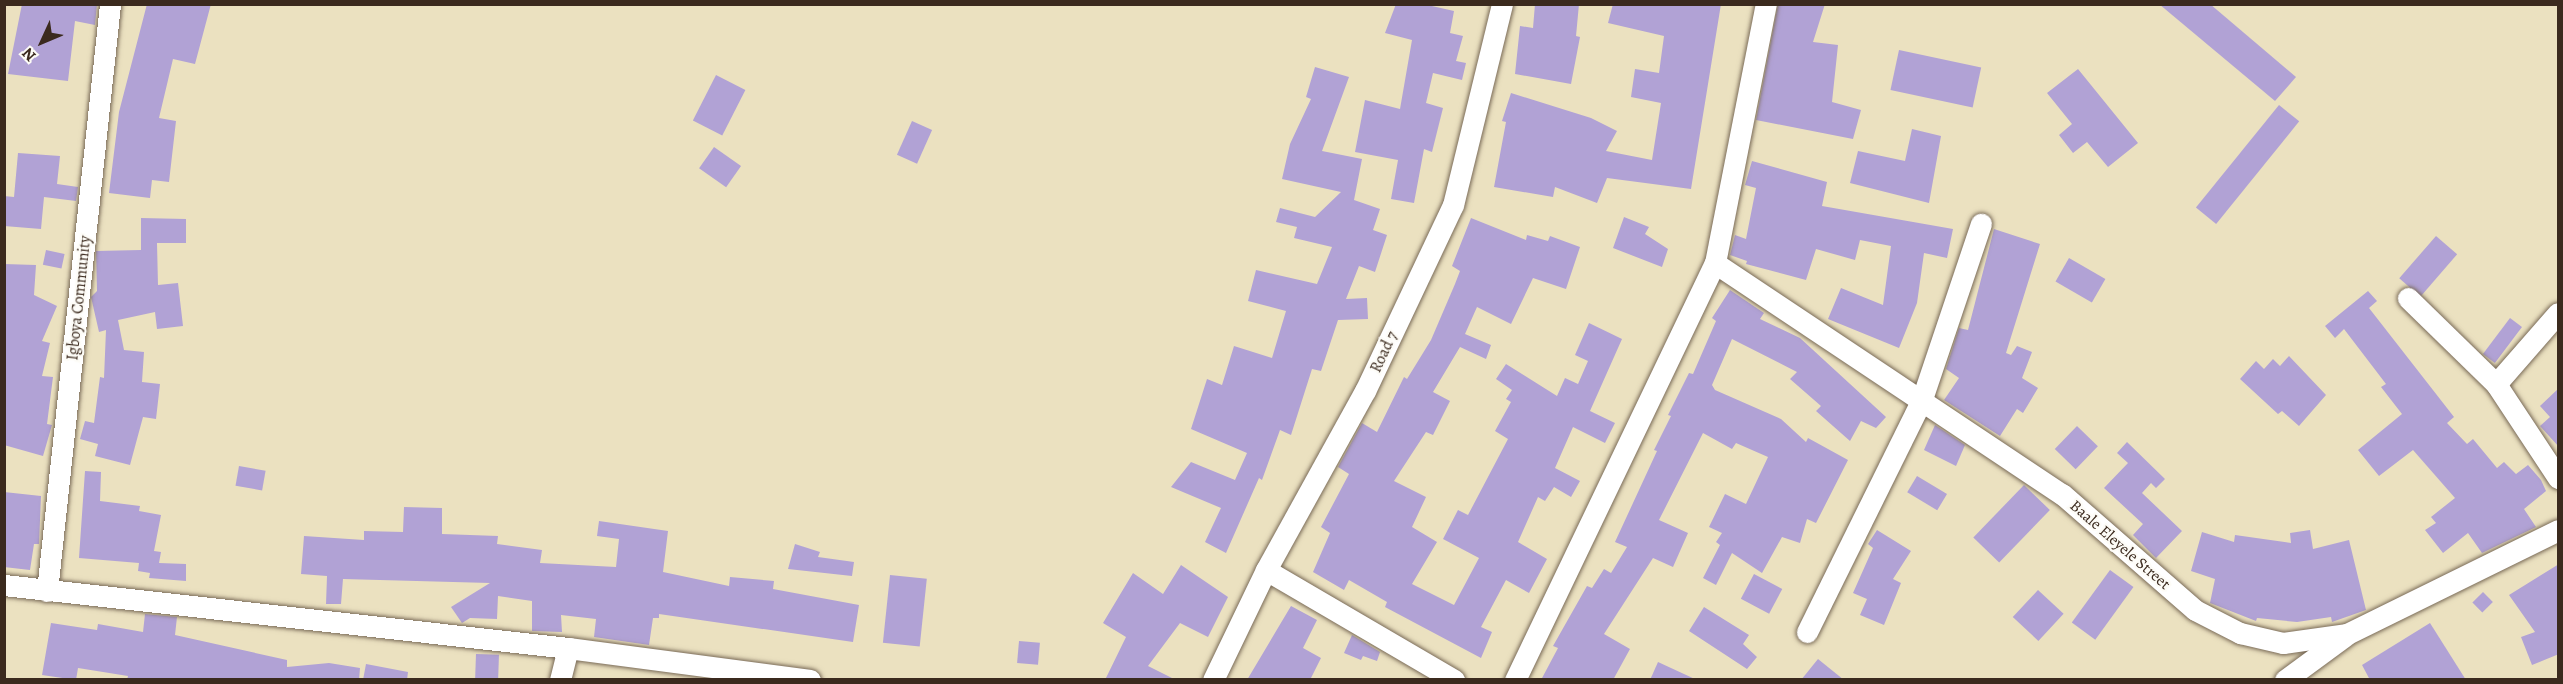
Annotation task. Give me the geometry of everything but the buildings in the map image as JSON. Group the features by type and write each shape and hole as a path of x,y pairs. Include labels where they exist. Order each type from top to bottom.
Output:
{"street":[{"name":"Igboya Community","path":"47,591 110,4"},
{"name":"Road 7","path":"1213,680 1266,570 1365,391 1453,206 1502,4"},
{"path":"1515,680 1715,264 1766,4"},
{"path":"1807,632 1922,399 1981,224"},
{"name":"Baale Eleyele Street","path":"1715,264 1922,399 2062,494 2195,610 2240,633 2283,643 2347,634 2559,530"},
{"path":"2408,298 2496,384 2559,478"},
{"path":"2496,384 2559,313"},
{"path":"1266,570 1454,680"},
{"path":"4,585 568,648 810,680"},
{"path":"2285,680 2347,634"},
{"path":"560,680 568,648"}]}
